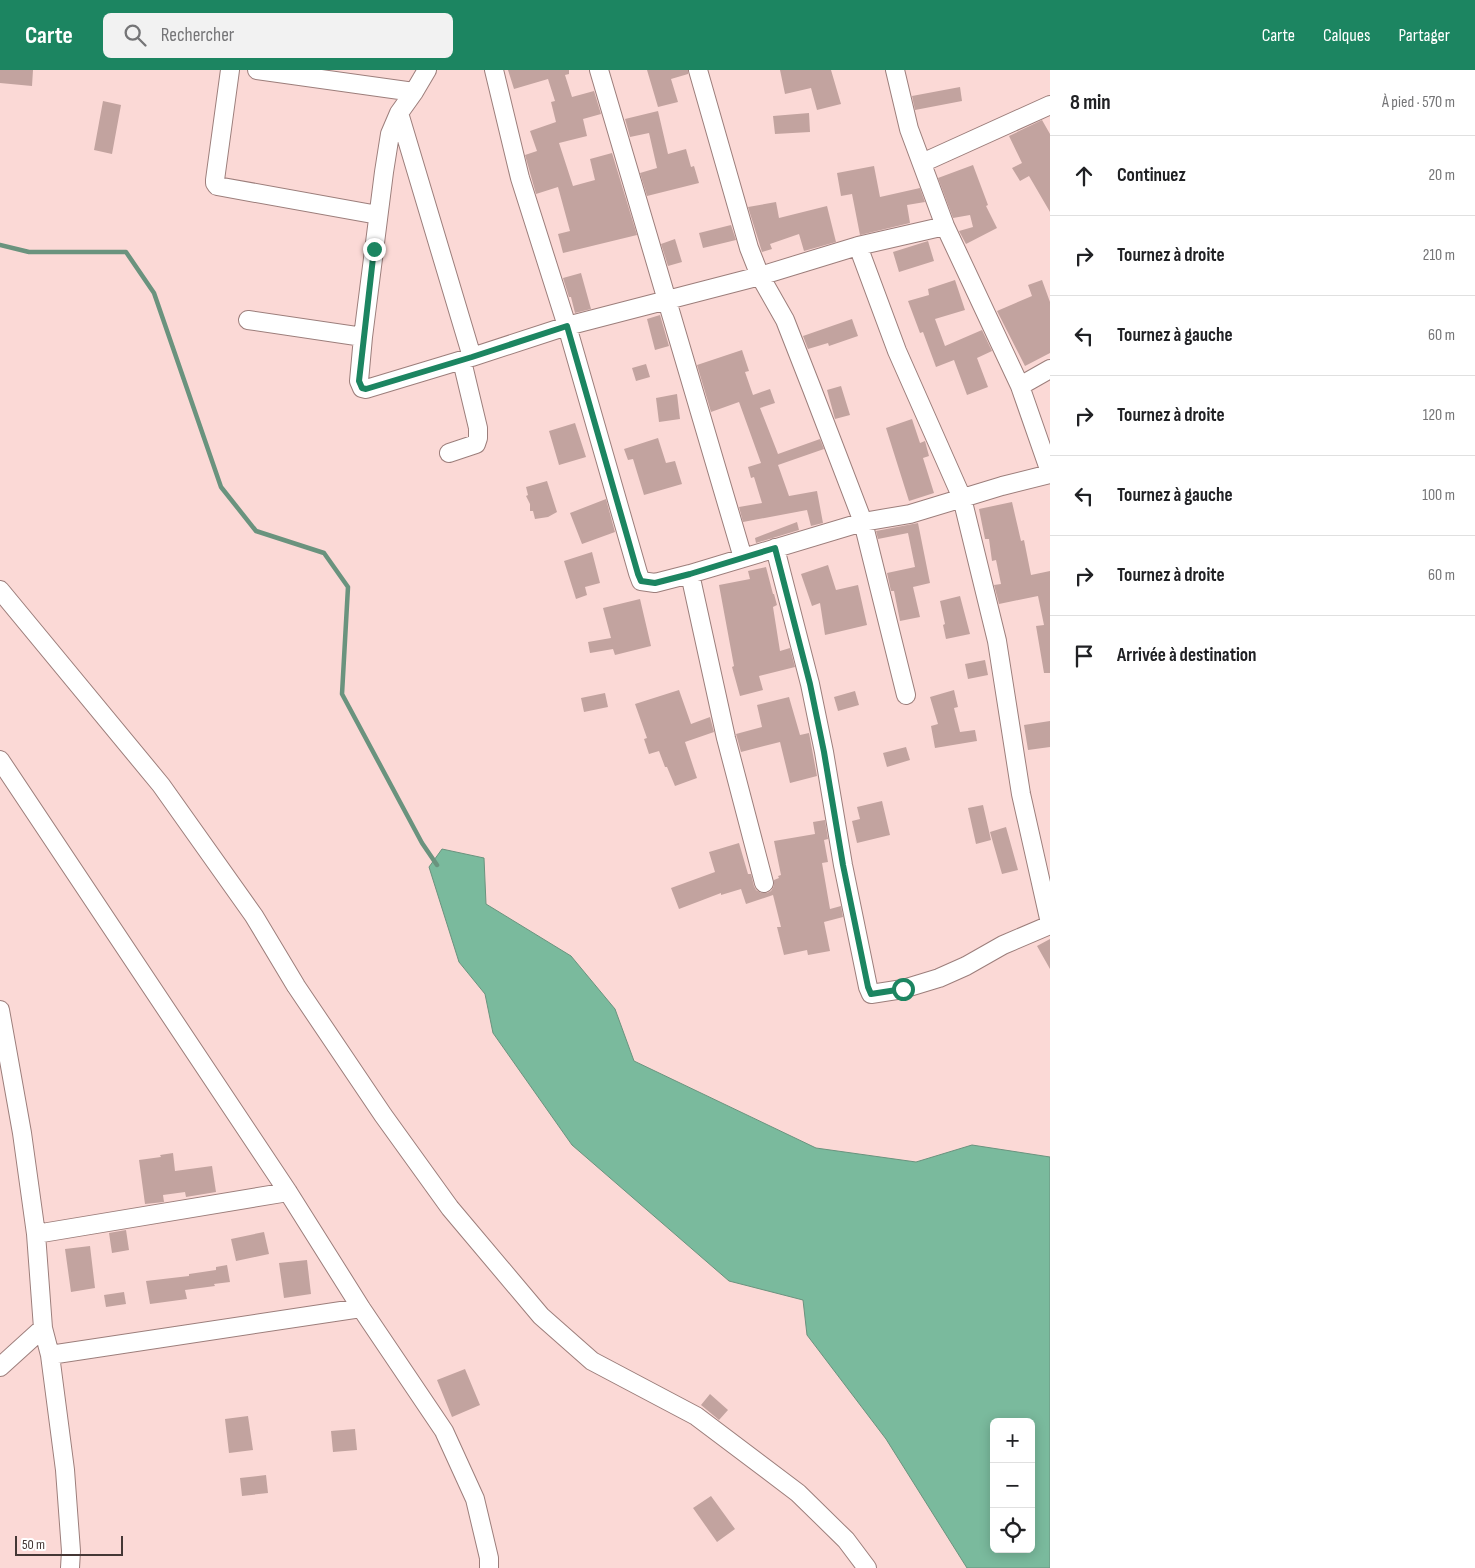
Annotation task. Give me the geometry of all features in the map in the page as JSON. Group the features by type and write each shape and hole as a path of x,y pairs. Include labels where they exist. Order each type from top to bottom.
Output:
{"street":[{"path":"230,70 214,180 217,186 378,215"},
{"path":"257,70 414,92"},
{"path":"427,70 399,114 390,134 363,337 359,381 362,388 366,389 467,359 567,326 760,276 858,246 945,226"},
{"path":"494,70 520,178 567,326 638,574 641,581 655,583 863,522 910,514 1050,473 1020,386 945,226 909,130 896,70"},
{"path":"600,70 743,558"},
{"path":"698,70 749,248 760,276 785,320 863,522 906,694"},
{"path":"922,163 1049,110"},
{"path":"399,114 467,359 478,428 476,444 449,453"},
{"path":"775,548 810,684 824,752 843,865 871,994 903,989 940,978 1003,945 1050,924 1021,794 997,640 962,498 897,350 858,246"},
{"path":"248,320 363,337"},
{"path":"1020,386 1050,369"},
{"path":"690,574 726,738 764,883"},
{"path":"0,590 161,784 254,916 296,986 383,1115 450,1208 541,1316 592,1361 696,1416 798,1493 846,1540 867,1568"},
{"path":"0,760 288,1192 361,1308 444,1432 475,1500 489,1558 489,1568"},
{"path":"0,1010 22,1133 36,1234 44,1328 50,1355 65,1470 71,1551 70,1568"},
{"path":"36,1234 288,1192"},
{"path":"50,1355 361,1308"},
{"path":"0,1366 44,1328"}],"shaded area":[{"path":"442,849 484,858 486,904 571,956 615,1009 634,1061 816,1148 916,1162 972,1145 1050,1157 1050,1568 967,1568 886,1439 807,1335 803,1300 729,1281 572,1145 493,1033 485,994 459,962 429,867"}],"building":[{"path":"0,70 33,70 32,86 0,83"},
{"path":"508,70 569,70 569,74 565,75 572,97 594,91 601,114 583,119 587,136 559,143 573,186 595,180 590,159 612,153 637,235 563,253 558,234 570,231 558,187 536,194 525,155 537,151 530,131 556,122 551,102 555,101 548,79 514,89"},
{"path":"647,70 688,70 688,74 671,79 678,102 658,107"},
{"path":"780,70 831,70 841,104 817,110 811,88 785,94"},
{"path":"960,87 962,101 915,110 912,96"},
{"path":"103,101 121,105 112,154 94,150"},
{"path":"658,111 668,154 686,149 691,167 694,166 699,183 647,196 640,173 657,168 649,133 630,137 625,119"},
{"path":"809,113 810,132 775,134 773,116"},
{"path":"1042,120 1050,134 1050,212 1029,176 1020,181 1012,168 1022,163 1009,136"},
{"path":"973,165 988,205 986,206 997,228 966,244 959,231 973,227 970,215 953,218 938,178"},
{"path":"874,166 880,197 920,188 925,202 907,205 910,223 860,235 852,194 841,196 837,173"},
{"path":"776,202 779,218 827,206 836,242 804,251 799,234 770,244 772,249 762,252 748,207"},
{"path":"731,225 736,240 703,248 699,233"},
{"path":"675,239 682,262 668,266 661,244"},
{"path":"928,241 934,261 899,272 893,252"},
{"path":"581,273 591,309 575,313 563,278"},
{"path":"955,280 965,310 935,319 945,346 982,330 992,351 977,358 988,387 967,395 954,360 936,367 923,332 920,333 908,301 929,295 928,289"},
{"path":"1042,280 1050,302 1050,353 1025,366 997,311 1032,296 1028,285"},
{"path":"660,315 669,346 655,350 647,319"},
{"path":"852,319 858,336 829,346 828,343 808,349 803,336"},
{"path":"742,350 749,371 745,372 753,395 770,389 775,403 760,408 778,454 820,439 824,449 778,465 789,496 817,491 823,523 811,526 807,510 743,522 739,507 762,503 754,477 751,478 748,467 761,463 739,402 711,412 697,365"},
{"path":"646,364 650,377 636,381 632,368"},
{"path":"841,386 850,415 835,419 827,390"},
{"path":"677,394 680,419 659,422 656,398"},
{"path":"912,419 920,443 925,441 929,456 923,458 934,493 909,501 886,428"},
{"path":"575,423 586,457 559,465 549,431"},
{"path":"658,438 666,463 675,461 682,484 644,495 633,459 628,460 624,449"},
{"path":"547,481 557,512 548,517 535,519 533,511 530,511 526,487"},
{"path":"606,499 615,532 582,544 570,513"},
{"path":"1012,502 1021,541 1024,540 1031,575 1050,571 1050,673 1044,673 1036,626 1044,625 1038,596 999,604 994,585 1001,584 996,560 992,561 989,539 985,539 979,509"},
{"path":"797,522 799,530 756,543 755,538"},
{"path":"918,523 930,583 913,587 920,617 900,621 894,591 891,591 887,573 915,567 908,533 878,539 876,531"},
{"path":"592,552 600,583 585,587 587,595 576,599 564,561"},
{"path":"828,565 836,590 858,585 867,625 825,635 820,603 812,606 801,574"},
{"path":"766,567 777,605 773,607 780,651 790,648 795,667 759,676 763,690 740,696 732,667 734,666 719,585 750,579 748,571"},
{"path":"960,596 970,634 946,639 940,601"},
{"path":"640,599 651,646 615,655 613,649 590,653 588,642 611,638 603,608"},
{"path":"985,660 988,675 968,679 965,664"},
{"path":"679,690 691,724 710,717 714,732 685,742 697,778 675,786 659,751 649,754 644,739 647,738 635,704"},
{"path":"954,690 958,707 954,708 960,732 975,730 977,741 935,748 931,726 938,724 930,697"},
{"path":"855,691 859,705 838,711 834,697"},
{"path":"605,693 608,707 584,712 581,698"},
{"path":"789,697 800,735 809,733 817,776 790,783 780,742 741,752 736,734 762,727 757,705"},
{"path":"1050,721 1050,747 1028,750 1024,725"},
{"path":"906,747 910,760 887,767 883,753"},
{"path":"882,801 890,835 857,843 852,821 860,819 857,807"},
{"path":"983,805 991,840 976,844 968,808"},
{"path":"825,820 828,839 824,840 828,862 822,863 830,909 841,906 843,917 824,922 830,951 808,955 807,950 784,955 777,927 781,927 773,895 746,904 741,889 721,895 721,893 679,909 671,888 715,872 709,852 739,843 748,874 751,874 756,890 761,893 767,893 774,886 774,880 781,875 774,841 815,834 813,822"},
{"path":"1006,827 1018,870 1002,874 990,832"},
{"path":"1050,939 1050,969 1037,946"},
{"path":"173,1153 175,1171 212,1166 216,1192 186,1197 185,1192 163,1195 164,1202 145,1204 139,1160"},
{"path":"126,1230 129,1250 112,1253 109,1233"},
{"path":"264,1232 269,1254 236,1261 231,1239"},
{"path":"90,1246 95,1288 71,1292 65,1249"},
{"path":"307,1260 311,1294 284,1298 279,1263"},
{"path":"227,1265 230,1282 185,1290 187,1299 150,1304 146,1281 189,1276 189,1274 216,1270 216,1267"},
{"path":"124,1292 126,1304 106,1307 104,1295"},
{"path":"465,1369 480,1405 452,1417 437,1380"},
{"path":"710,1394 728,1410 719,1420 701,1405"},
{"path":"248,1416 253,1450 229,1453 225,1419"},
{"path":"355,1429 357,1450 333,1452 331,1431"},
{"path":"266,1475 268,1493 242,1496 240,1478"},
{"path":"711,1496 735,1529 717,1542 693,1508"}],"waterway":[{"path":"0,245 29,252 126,252 154,293 221,487 256,531 324,553 348,587 342,694 422,843 437,865"}],"route":[{"path":"374,249 359,381 362,388 366,389 462,360 567,326 641,581 655,583 775,548 810,684 824,752 843,865 868,987 871,994 903,989"}]}
